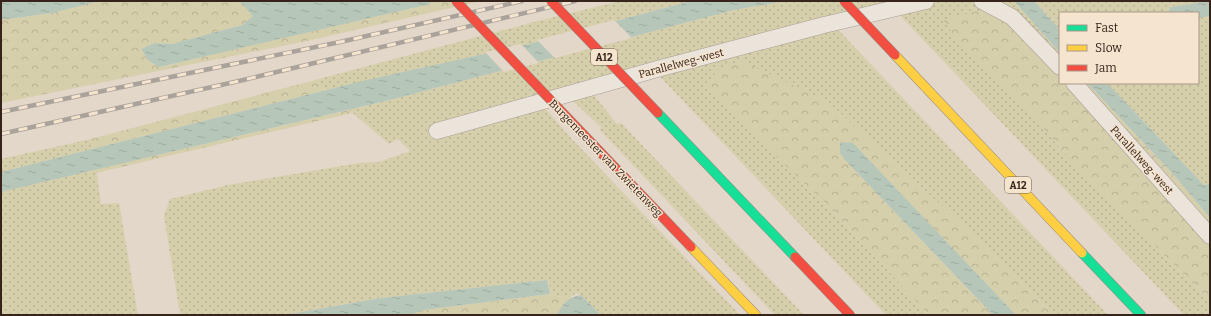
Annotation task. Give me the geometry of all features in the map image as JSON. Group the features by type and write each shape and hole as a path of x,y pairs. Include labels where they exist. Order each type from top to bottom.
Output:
{"main road":[{"name":"Burgemeester van Zwietenweg","path":"456,1 756,315"},
{"name":"A12","path":"551,1 850,315"},
{"name":"A12","path":"844,1 1141,315"}],"street":[{"name":"Parallelweg-west","path":"437,131 661,68 831,23 926,1"},
{"path":"982,1 1012,17 1059,66"},
{"name":"Parallelweg-west","path":"1075,84 1210,236"}],"green space":[{"path":"100,1 239,1 254,16 242,25 172,44 155,43 141,49 149,61 159,67 429,4 430,1 481,1 307,41 1,103 1,20 52,13"},
{"path":"620,1 691,1 529,44 326,90 315,80 534,22"},
{"path":"786,1 1014,1 1044,35 978,11 1024,105 1060,148 1210,301 1210,315 1184,315 893,8 828,19 1108,315 1053,315 967,229 827,101 823,201 929,315 886,315 650,66 585,84 617,124 621,123 804,315 775,315 599,129 602,128 561,90 535,97 570,137 740,315 601,315 581,295 576,293 571,297 554,296 547,280 381,298 284,315 174,315 180,314 164,216 170,199 228,185 359,163 379,162 410,151 398,139 389,144 349,110 734,10"},
{"path":"1034,1 1210,1 1170,7 1168,12 1059,12 1059,29"},
{"path":"978,11 1044,35 1059,52 1059,84 1088,84 1174,175 1210,218 1210,301 1060,148 1024,105 967,53 943,20"},
{"path":"1210,16 1210,184 1204,185 1108,84 1199,84 1199,18"},
{"path":"742,61 827,101 967,229 1053,315 1016,315 853,144 845,160 993,315 929,315 823,201 705,88 717,70"},
{"path":"315,80 326,90 93,149 91,139"},
{"path":"349,110 352,113 96,173 96,169"},
{"path":"91,139 93,149 1,172 1,159"},
{"path":"96,169 101,204 119,203 138,315 1,315 1,192"},
{"path":"547,280 554,296 571,297 557,315 410,315 424,310 550,294"}],"water":[{"path":"1,1 100,1 52,13 1,20"},
{"path":"239,1 430,1 430,4 159,67 149,61 141,49 155,43 172,44 242,25 253,16"},
{"path":"691,1 786,1 734,10 390,100 1,192 1,172 358,82 529,44"},
{"path":"1014,1 1034,1 1059,29 1059,52"},
{"path":"1210,1 1210,16 1199,18 1199,12 1168,12 1170,7"},
{"path":"1088,84 1108,84 1204,185 1210,184 1210,218 1174,175"},
{"path":"840,142 853,143 1016,315 993,315 845,160 840,153"},
{"path":"547,280 550,294 424,310 410,315 284,315 381,298"},
{"path":"581,295 601,315 557,315 566,301"}],"pier":[{"path":"614,20 632,38 555,58 537,40"},
{"path":"521,44 539,63 504,72 485,52"}],"railway":[{"path":"1,112 340,42 522,1"},
{"path":"1,134 239,81 575,1"}],"traffic: fast":[{"path":"658,113 795,257"},
{"path":"1082,253 1141,315"}],"traffic: slow":[{"path":"895,55 1082,253"},
{"path":"691,247 756,315"}],"traffic: jam":[{"path":"456,1 583,134"},
{"path":"551,1 658,113"},
{"path":"844,1 895,55"},
{"path":"583,134 691,247"},
{"path":"795,257 850,315"}]}
